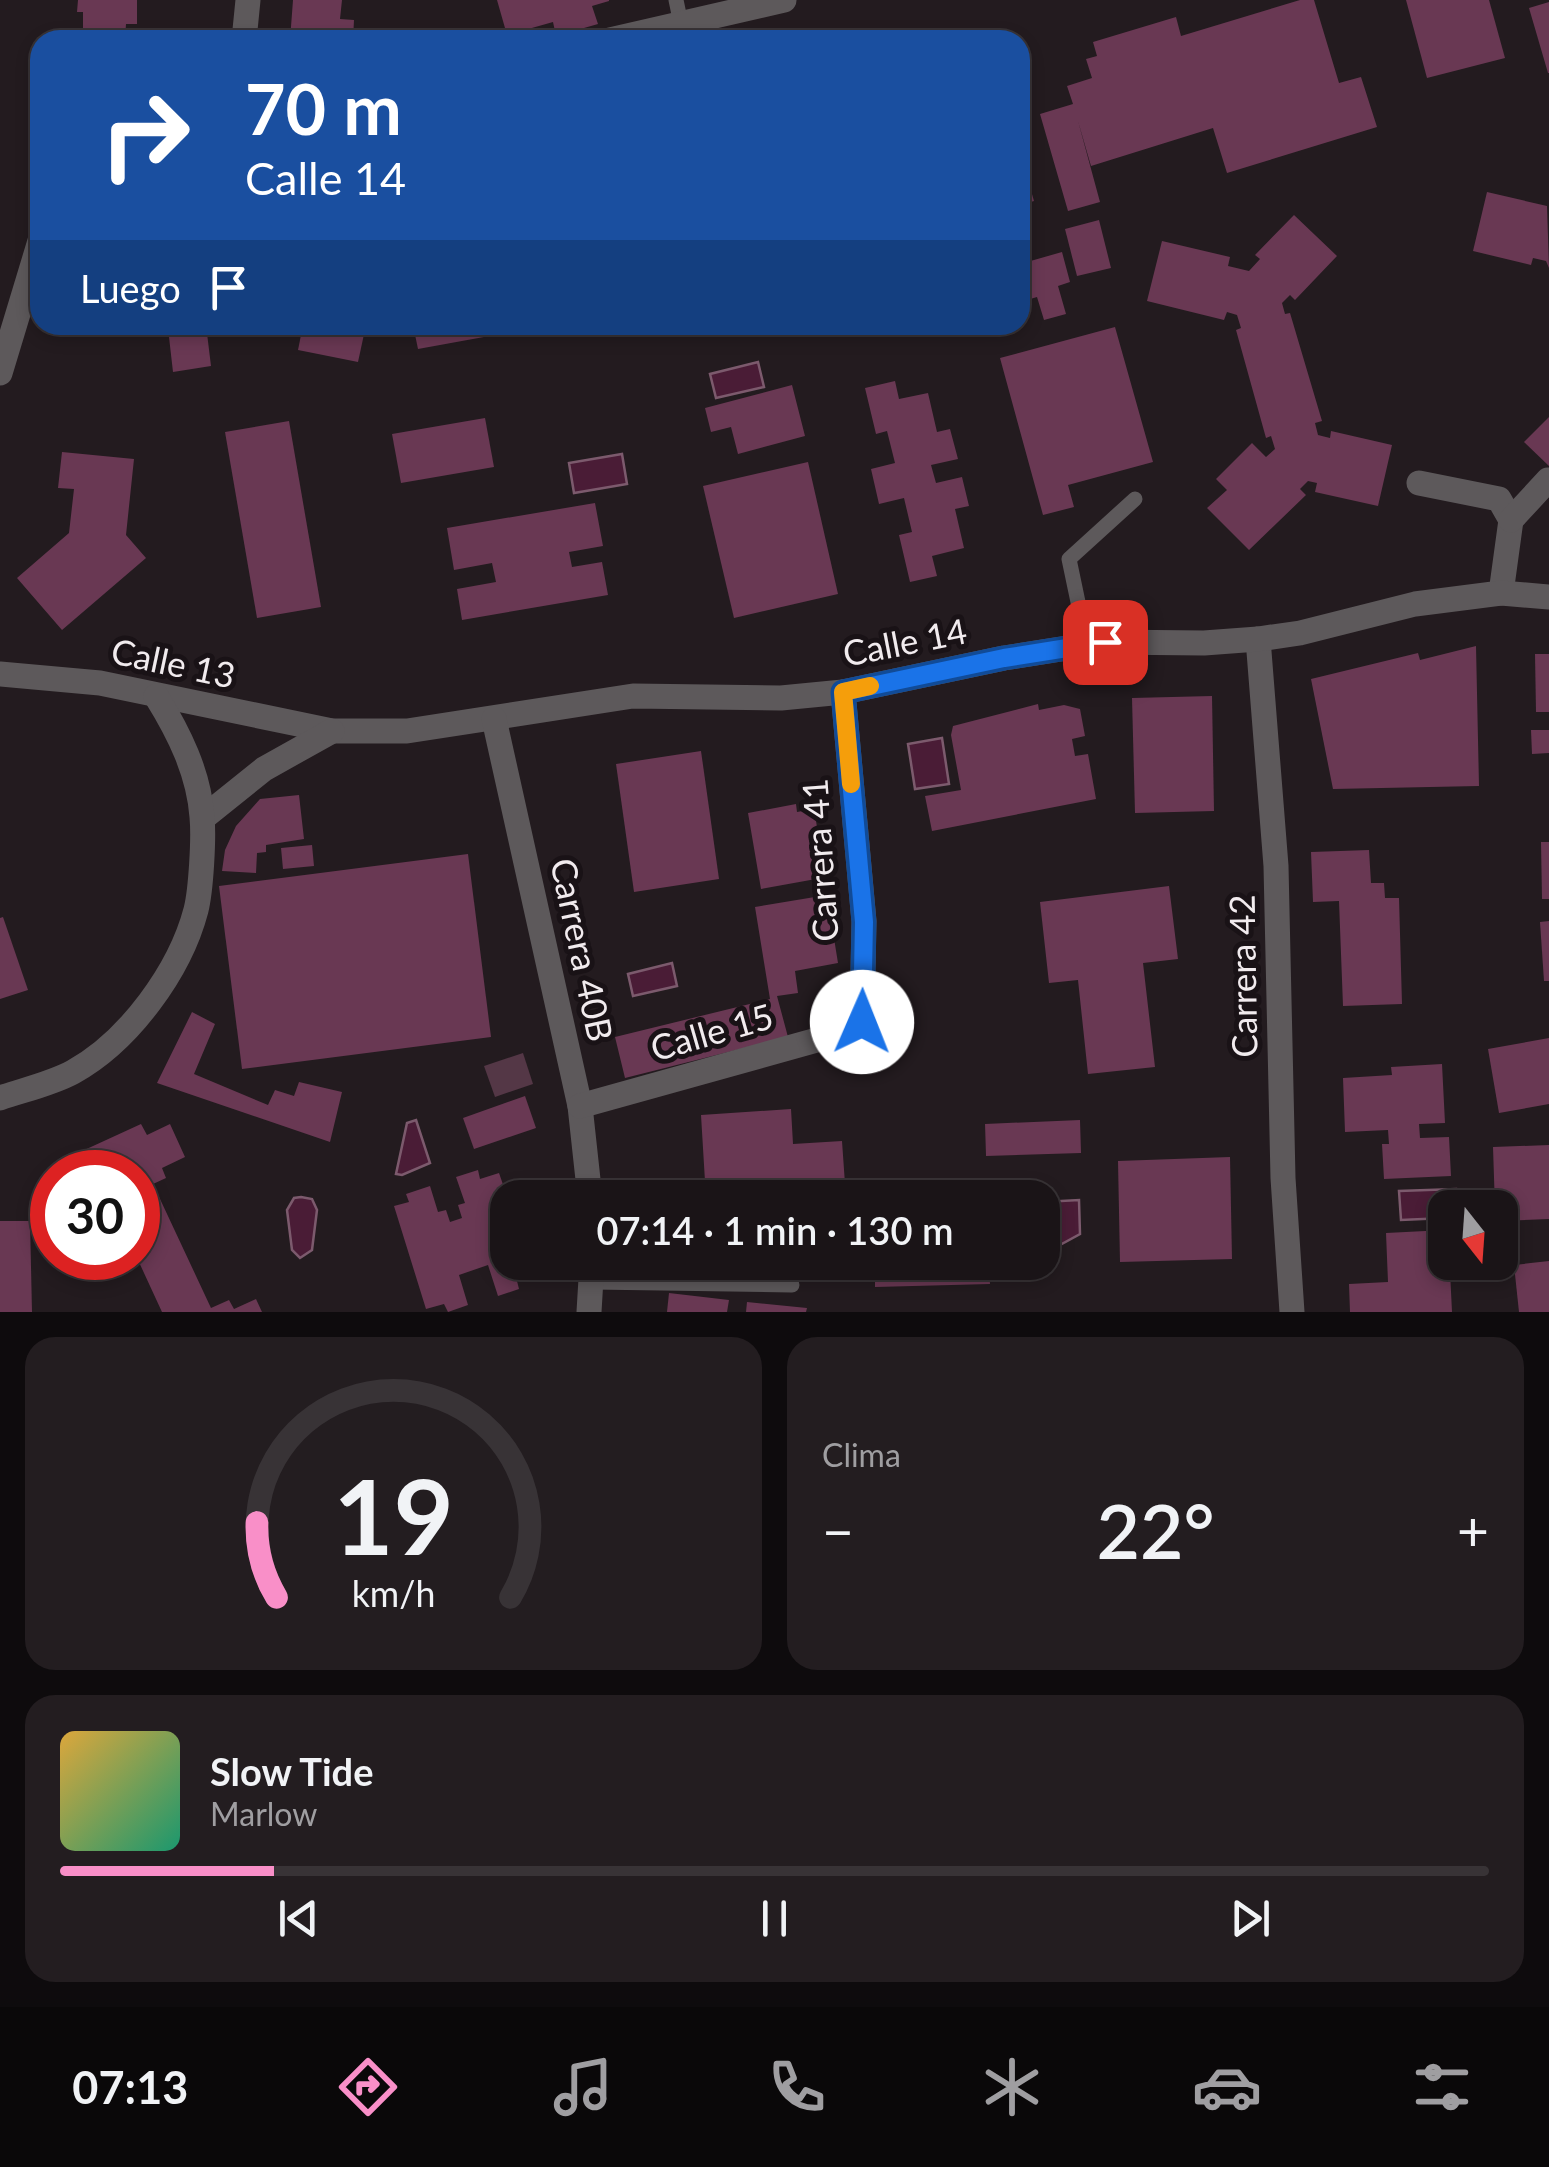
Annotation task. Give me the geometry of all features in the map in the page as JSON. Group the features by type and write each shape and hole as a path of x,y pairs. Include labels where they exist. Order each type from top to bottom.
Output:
{"street":[{"path":"245,30 248,0"},
{"path":"635,30 679,12 784,0"},
{"path":"0,373 30,274"},
{"path":"1501,593 1511,520 1548,480"},
{"path":"1419,483 1500,499 1511,520"},
{"name":"Calle 14","path":"332,732 407,732 633,696 781,698 843,692 1087,645 1258,639 1415,604 1501,593 1549,597"},
{"name":"Carrera 42","path":"1258,639 1276,866 1283,1178 1292,1312"},
{"name":"Calle 13","path":"0,674 100,683 332,732"},
{"name":"Carrera 41","path":"843,692 864,922 862,1022"},
{"path":"0,1098 73,1072 124,1032 168,977 196,908 202,818 187,754 156,696"},
{"name":"Carrera 40B","path":"494,719 580,1106 588,1180"},
{"path":"202,818 264,769 332,732"},
{"name":"Calle 15","path":"580,1106 824,1038 862,1022"},
{"path":"589,1312 591,1280"}],"lane":[{"path":"1087,645 1070,559 1135,498"},
{"path":"715,1280 792,1285"}],"shaded area":[{"path":"758,362 764,387 716,398 710,374"},
{"path":"622,454 627,484 574,493 569,463"},
{"path":"942,738 949,784 915,789 908,744"},
{"path":"672,963 677,986 633,996 628,974"},
{"path":"523,1053 533,1084 495,1097 484,1066"},
{"path":"416,1120 430,1163 396,1174 407,1123"},
{"path":"1456,1189 1456,1190 1428,1190 1428,1219 1401,1220 1399,1191"},
{"path":"294,1198 312,1199 317,1210 312,1250 300,1258 292,1250 287,1210"},
{"path":"1079,1200 1080,1234 1060,1245 1060,1201"}],"building":[{"path":"78,0 137,0 137,24 126,24 126,30 83,30 83,12 77,12"},
{"path":"293,0 342,0 340,19 354,20 354,30 291,30"},
{"path":"497,0 609,0 592,6 598,24 577,30 555,30 553,22 525,30 506,30"},
{"path":"1300,0 1314,0 1339,83 1361,77 1377,127 1227,173 1213,128 1091,166 1078,121 1100,202 1068,211 1040,114 1073,104 1067,86 1092,78 1086,59 1097,56 1093,42 1176,17 1181,36"},
{"path":"1406,0 1489,0 1505,58 1427,78"},
{"path":"1549,2 1549,73 1548,73 1529,8"},
{"path":"1487,192 1547,206 1549,268 1546,261 1533,258 1531,265 1473,251"},
{"path":"1294,215 1337,256 1295,300 1290,295 1282,303 1285,314 1290,313 1322,421 1315,423 1318,435 1330,438 1331,431 1392,445 1378,506 1315,492 1317,483 1308,481 1300,489 1306,495 1249,550 1207,508 1227,490 1216,479 1252,443 1266,457 1275,449 1271,436 1266,438 1236,330 1241,328 1237,315 1227,312 1224,320 1147,301 1162,241 1230,257 1228,266 1249,271 1260,259 1255,255"},
{"path":"1099,220 1111,268 1077,276 1065,229"},
{"path":"1062,252 1070,282 1058,286 1066,314 1044,320 1037,297 1030,299 1030,261"},
{"path":"1115,327 1153,462 1068,485 1074,507 1043,515 1000,358"},
{"path":"207,335 211,366 173,372 169,337"},
{"path":"301,335 364,335 358,362 298,350"},
{"path":"415,335 495,335 418,349"},
{"path":"895,381 899,399 928,393 937,432 950,429 958,459 931,465 936,483 962,477 969,506 955,509 964,548 932,556 937,576 910,582 899,535 912,532 904,498 879,504 871,469 895,463 887,431 876,434 865,388"},
{"path":"792,385 805,436 738,454 731,427 711,432 705,408"},
{"path":"1549,417 1549,466 1524,442"},
{"path":"485,418 494,467 401,483 392,434"},
{"path":"289,421 321,607 257,618 225,432"},
{"path":"62,452 134,459 126,535 146,558 62,630 17,578 69,533 74,489 58,488"},
{"path":"808,462 838,594 734,618 703,486"},
{"path":"595,503 603,546 569,552 572,567 602,562 608,595 462,620 457,589 496,582 492,563 454,570 447,528"},
{"path":"1476,646 1479,786 1333,789 1311,679 1418,653 1420,660"},
{"path":"1535,654 1549,654 1549,712 1536,712"},
{"path":"1212,696 1214,811 1135,813 1132,698"},
{"path":"1038,704 1039,710 1064,705 1080,709 1085,736 1072,739 1075,756 1088,754 1096,799 932,831 925,796 961,790 951,735 953,726"},
{"path":"1531,730 1549,730 1549,753 1532,754"},
{"path":"701,751 719,879 634,892 616,764"},
{"path":"299,795 304,839 266,845 266,852 257,853 256,873 222,871 225,850 236,826 260,799"},
{"path":"796,804 797,812 814,809 819,839 809,841 816,879 761,889 748,813"},
{"path":"1541,842 1549,842 1549,899 1542,899"},
{"path":"312,845 314,866 283,869 281,848"},
{"path":"1369,850 1371,883 1384,883 1385,898 1399,898 1402,1004 1343,1006 1339,901 1313,902 1311,852"},
{"path":"468,854 491,1037 242,1069 219,886"},
{"path":"1169,886 1178,959 1143,963 1155,1067 1088,1074 1078,980 1049,983 1040,902"},
{"path":"827,895 838,963 795,971 798,993 777,996 788,1037 625,1078 615,1037 770,999 755,907"},
{"path":"3,917 28,990 0,999 0,918"},
{"path":"1549,921 1549,981 1544,981 1540,922"},
{"path":"192,1012 215,1024 194,1074 268,1105 275,1090 294,1096 299,1082 342,1092 330,1142 157,1083"},
{"path":"1549,1038 1549,1104 1499,1113 1488,1049"},
{"path":"1442,1064 1445,1123 1419,1124 1420,1138 1449,1137 1451,1176 1384,1179 1382,1144 1389,1144 1388,1130 1345,1132 1343,1078 1392,1075 1391,1067"},
{"path":"525,1096 536,1128 474,1149 463,1118"},
{"path":"791,1109 793,1144 842,1141 845,1180 705,1180 701,1115"},
{"path":"1080,1120 1081,1153 986,1156 985,1124"},
{"path":"141,1124 147,1135 170,1124 185,1157 162,1168 166,1178 160,1181 160,1150 84,1150"},
{"path":"1549,1145 1549,1219 1518,1220 1518,1190 1494,1190 1493,1147"},
{"path":"1230,1157 1232,1259 1120,1262 1118,1161"},
{"path":"478,1170 480,1179 499,1173 501,1180 490,1180 490,1271 488,1265 459,1275 468,1305 448,1312 444,1304 426,1309 394,1206 409,1202 406,1194 430,1186 438,1212 446,1210 450,1222 462,1218 458,1205 465,1203 456,1177"},
{"path":"160,1199 211,1308 229,1300 234,1309 256,1299 262,1312 162,1312 147,1280 160,1280"},
{"path":"0,1221 30,1221 32,1312 0,1312"},
{"path":"1428,1231 1428,1280 1450,1280 1452,1312 1350,1312 1349,1284 1388,1282 1386,1233"},
{"path":"1549,1261 1549,1312 1519,1312 1518,1265"},
{"path":"493,1280 520,1280 519,1289 498,1296"},
{"path":"875,1280 990,1280 990,1284 875,1287"},
{"path":"669,1293 729,1300 727,1312 667,1312"},
{"path":"747,1302 807,1308 806,1312 746,1312"}],"slow traffic":[{"path":"851,784 843,692 870,686"}],"route":[{"path":"862,1022 864,922 843,692 1004,658 1105,642"}]}
